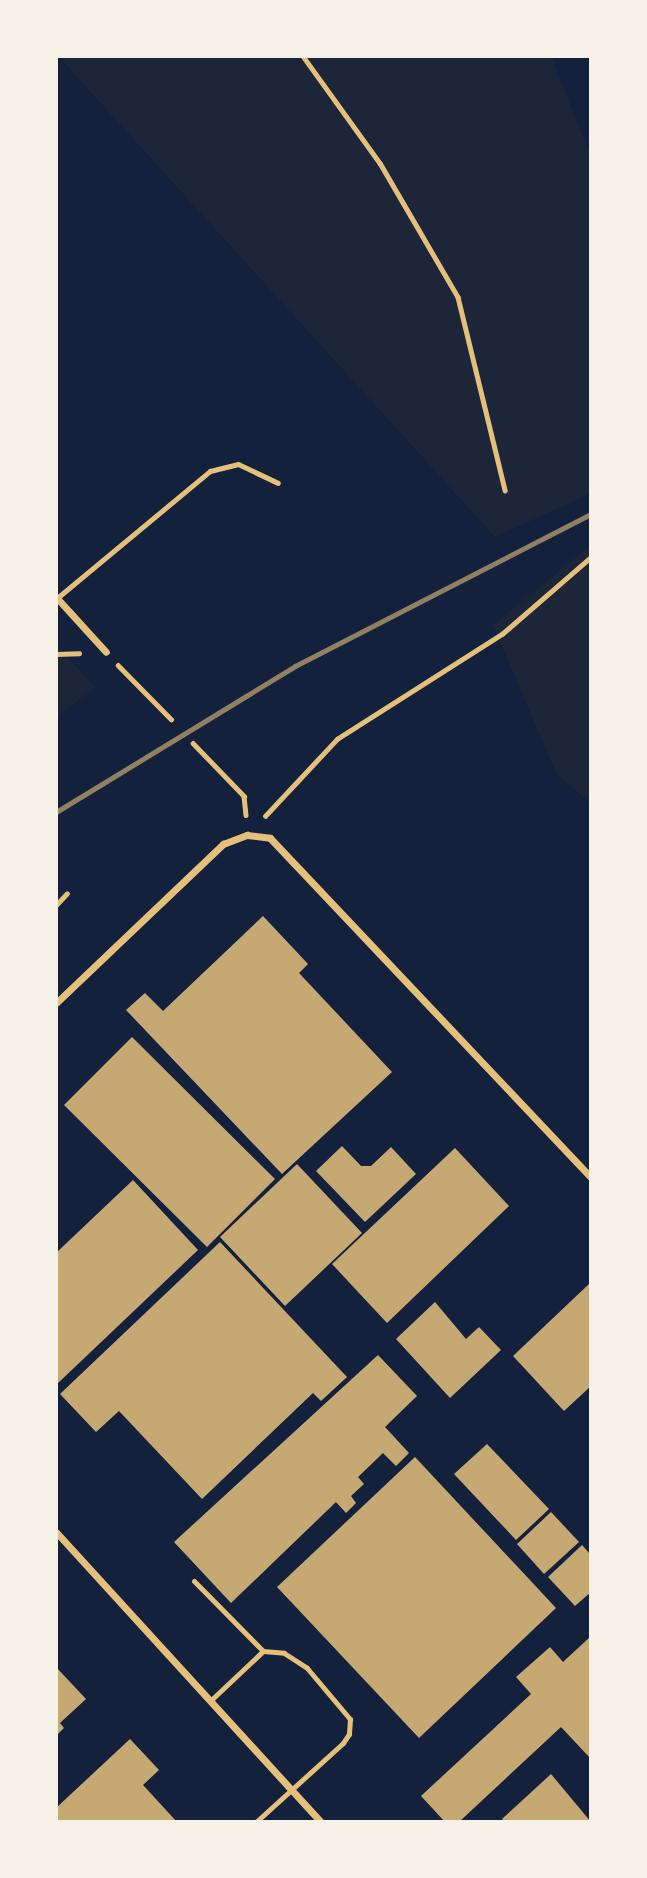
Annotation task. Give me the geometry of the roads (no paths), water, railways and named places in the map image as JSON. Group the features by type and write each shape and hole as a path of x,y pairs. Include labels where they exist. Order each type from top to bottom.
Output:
{"street":[{"path":"56,597 106,652"},
{"path":"56,1003 223,844 247,835 280,844 591,1177"},
{"path":"56,1532 321,1822"}],"lane":[{"path":"56,597 210,471 238,464 278,483"},
{"path":"56,905 67,893"},
{"path":"194,1581 263,1651 296,1658 349,1718 349,1734 343,1743 256,1822"},
{"path":"210,1701 263,1651"}],"railway":[{"path":"56,812 295,666 591,514"}]}
